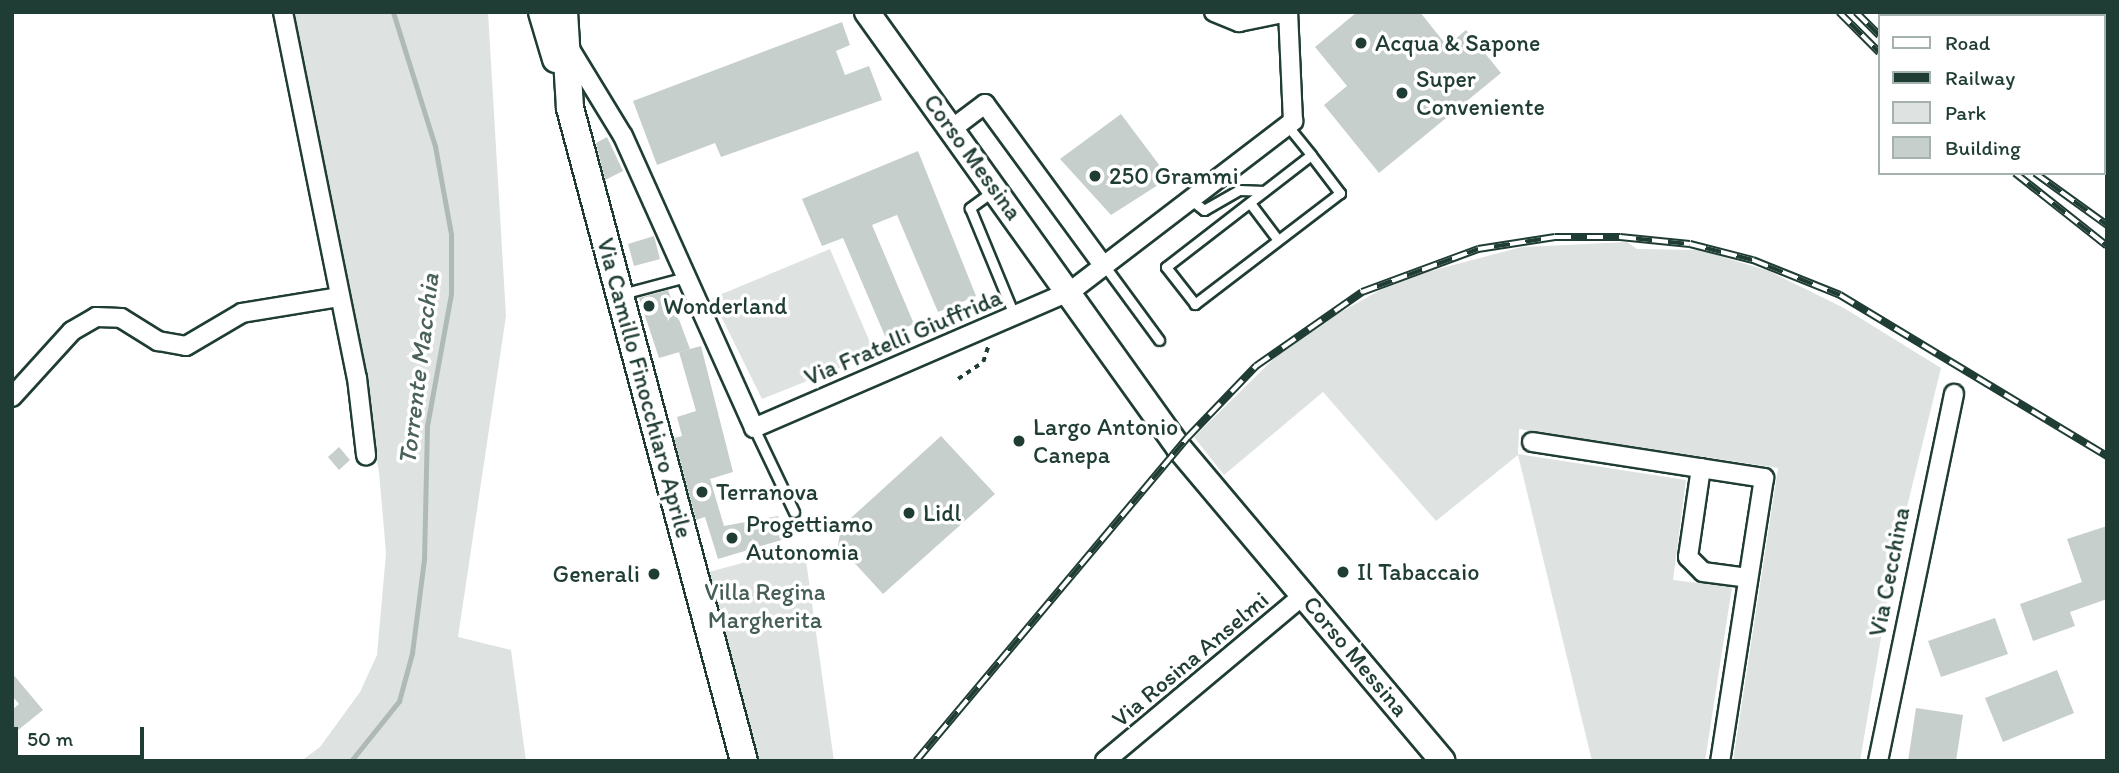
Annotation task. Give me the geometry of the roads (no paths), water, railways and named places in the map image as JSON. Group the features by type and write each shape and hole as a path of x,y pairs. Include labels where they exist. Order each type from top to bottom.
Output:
{"main road":[{"path":"542,12 570,108"},
{"name":"Via Camillo Finocchiaro Aprile","path":"564,12 570,108 744,761"}],"street":[{"path":"283,12 339,297 366,455"},
{"name":"Corso Messina","path":"867,12 1075,296 1179,448 1305,594 1443,761"},
{"path":"1214,12 1239,22 1288,12 1293,121 1287,125"},
{"path":"565,40 623,136 754,428"},
{"path":"953,128 985,104 1102,264"},
{"name":"Via Fratelli Giuffrida","path":"754,428 1014,315 1075,296 1102,264 1287,125"},
{"path":"12,397 72,331 96,317 121,318 158,341 186,346 242,313 339,297"},
{"name":"Via Cecchina","path":"1878,761 1954,394"},
{"path":"1532,443 1764,478 1720,761"},
{"path":"1701,468 1688,556 1703,572 1748,578"},
{"name":"Via Rosina Anselmi","path":"1105,761 1305,594"}],"lane":[{"path":"1287,125 1311,155 1340,192 1195,304 1167,267 1311,155"},
{"path":"997,188 970,208 1014,315"},
{"path":"1189,197 1204,210 1239,190 1264,191"},
{"path":"1250,203 1278,240"},
{"path":"1102,264 1159,340"},
{"path":"620,295 688,276"},
{"path":"754,428 794,512"}],"waterway":[{"name":"Torrente Macchia","path":"351,761 399,701 412,653 424,559 427,426 451,294 451,234 435,146 393,12"}],"railway":[{"path":"1839,12 1878,51"},
{"path":"1856,12 1878,34"},
{"path":"2018,175 2107,246"},
{"path":"2038,175 2107,225"},
{"path":"916,761 1187,438 1256,366 1362,292 1478,249 1555,237 1620,237 1690,244 1753,260 1840,295 2107,456"}],"place":[{"name":"Acqua & Sapone","path":"1361,43"},
{"name":"Super Conveniente","path":"1402,93"},
{"name":"250 Grammi","path":"1095,176"},
{"name":"Wonderland","path":"649,306"},
{"name":"Largo Antonio Canepa","path":"1019,441"},
{"name":"Terranova","path":"702,492"},
{"name":"Lidl","path":"909,513"},
{"name":"Progettiamo Autonomia","path":"732,538"},
{"name":"Il Tabaccaio","path":"1343,572"},
{"name":"Generali","path":"654,574"}],"park label":[{"name":"Villa Regina Margherita","path":"765,606"}]}
